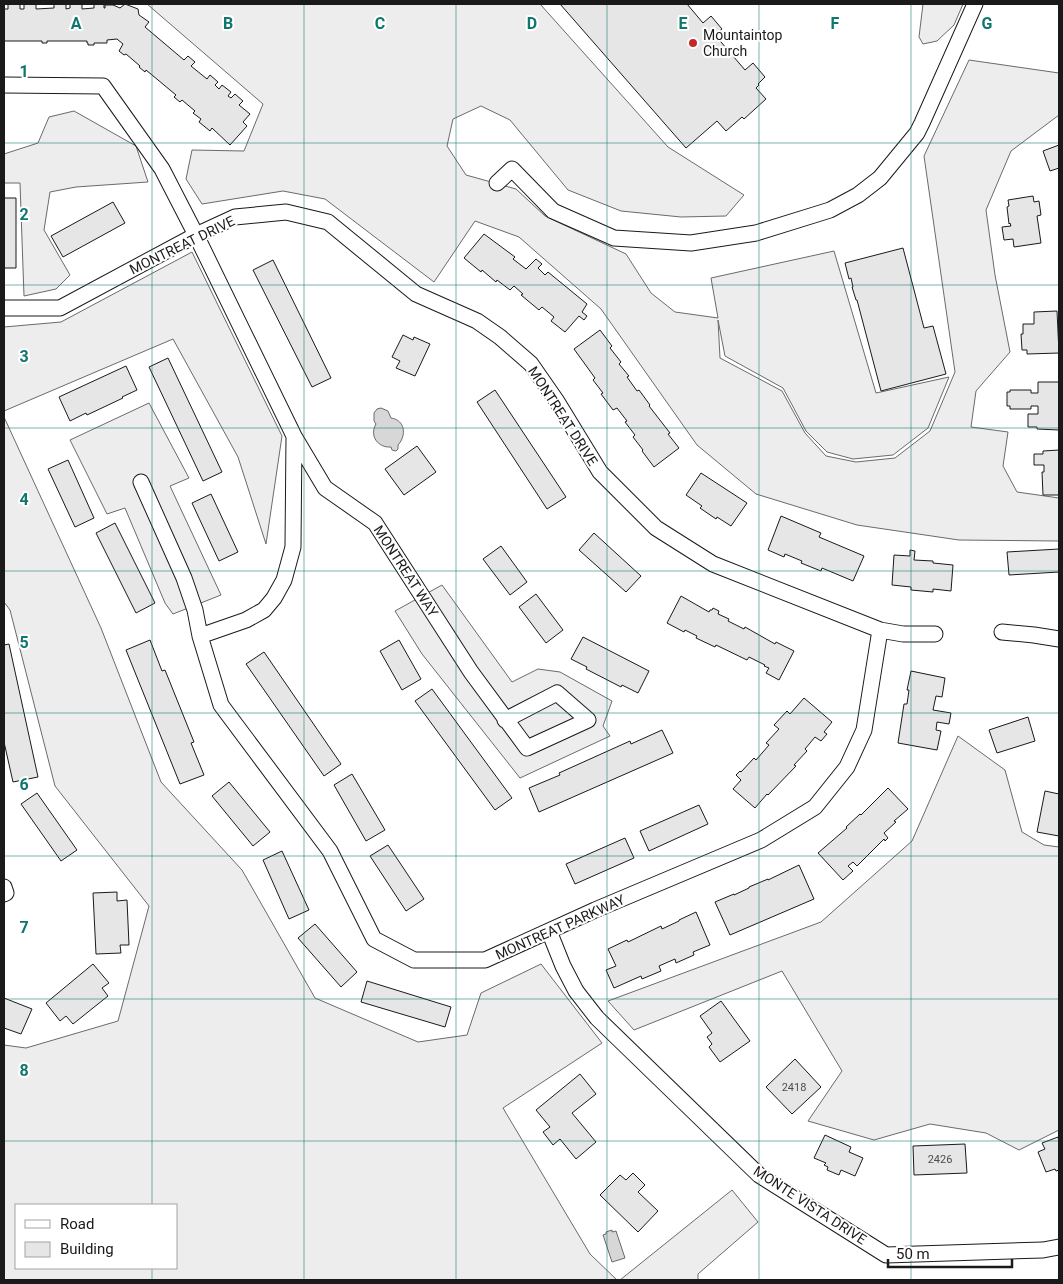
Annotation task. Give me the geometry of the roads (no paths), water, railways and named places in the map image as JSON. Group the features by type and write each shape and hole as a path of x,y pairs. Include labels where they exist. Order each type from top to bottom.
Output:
{"street":[{"path":"497,183 512,169 553,211 614,238 691,243 756,233 830,210 858,194 880,178 917,133 975,4"},
{"name":"MONTREAT WAY","path":"4,85 103,86 162,170 196,235 294,436 325,488 375,523 471,672 505,720 527,748 588,720 557,693 505,720"},
{"name":"MONTREAT DRIVE","path":"4,308 60,308 196,235 235,217 286,212 328,222 416,294 477,321 531,364 556,400 600,472 656,528 713,564 880,630 904,634 935,634"},
{"name":"MONTREAT WAY","path":"200,636 246,620 264,610 274,598 284,580 292,547 294,436"},
{"name":"MONTREAT PARKWAY","path":"141,482 184,578 195,610 200,636 221,705 330,851 374,939 414,960 485,960 761,840 816,806 847,766 864,730 880,630"},
{"path":"1002,632 1059,639"},
{"path":"4,887 6,893 4,894"},
{"name":"MONTE VISTA DRIVE","path":"549,931 563,966 576,991 597,1018 759,1175 886,1255 1043,1250 1059,1247"}],"place":[{"name":"Mountaintop Church","path":"693,43"}]}
